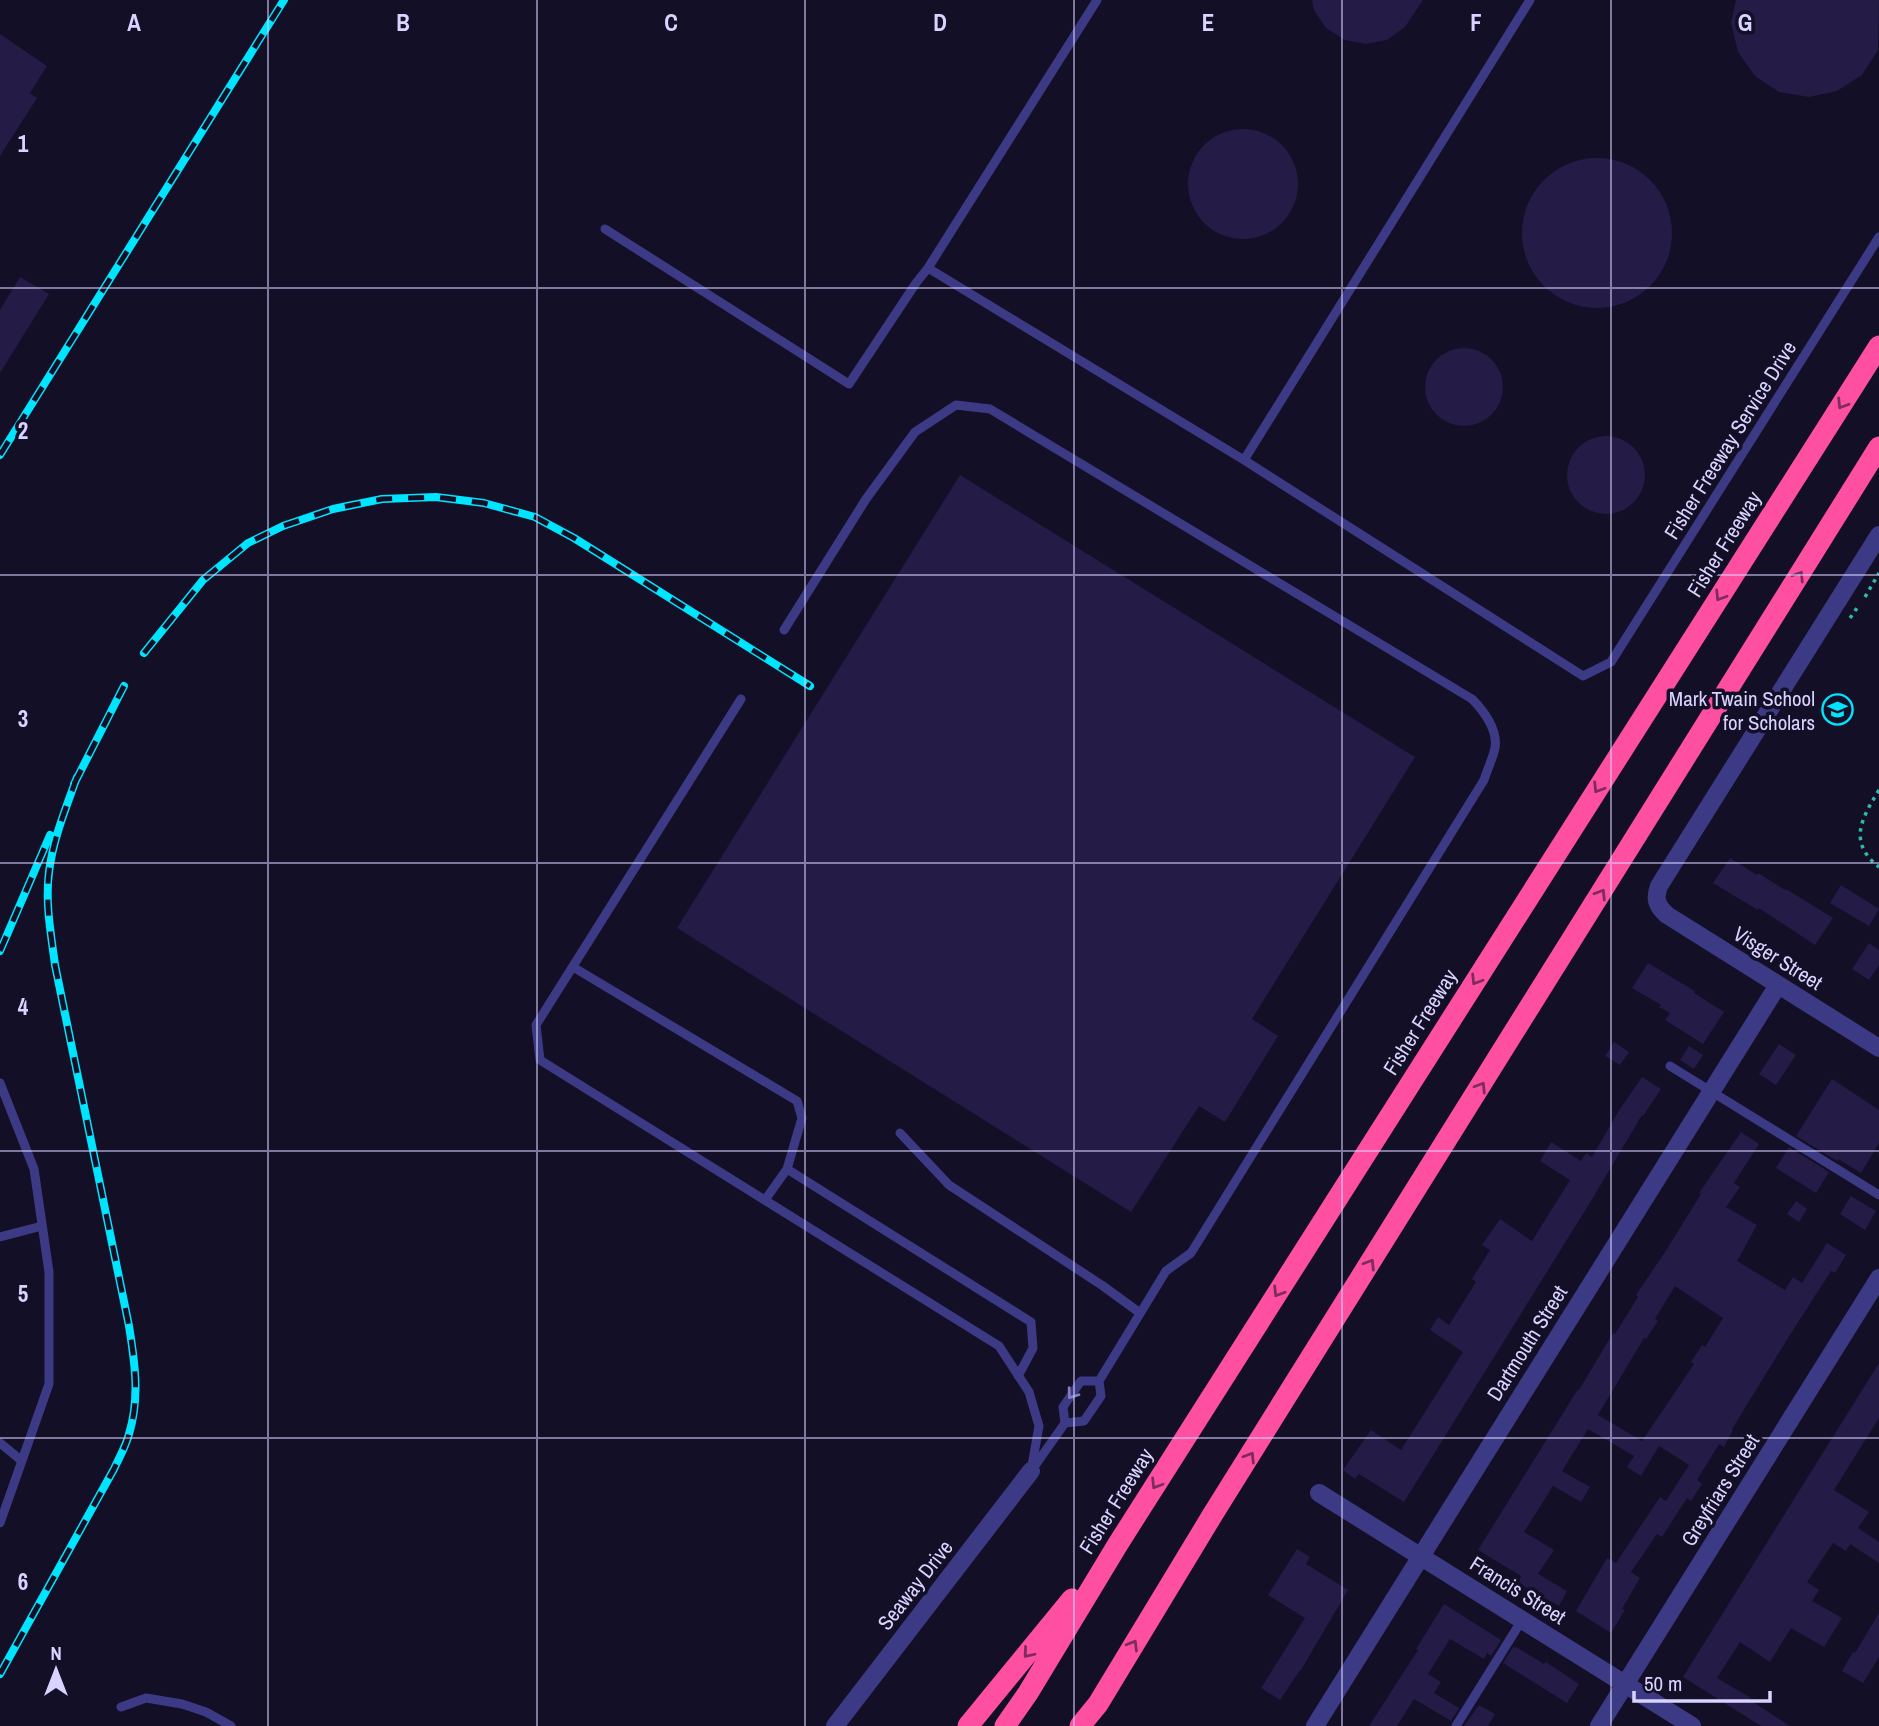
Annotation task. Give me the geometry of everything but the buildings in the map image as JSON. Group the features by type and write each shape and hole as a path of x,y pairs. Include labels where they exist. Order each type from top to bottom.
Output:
{"highway":[{"name":"Fisher Freeway","path":"1005,1726 1879,346"},
{"path":"1080,1726 1098,1704 1220,1503 1879,447"},
{"path":"968,1726 1118,1544"},
{"path":"1091,1726 1098,1704"}],"street":[{"name":"Visger Street","path":"1879,535 1656,894 1659,908 1667,915 1879,1048"},
{"name":"Dartmouth Street","path":"1315,1726 1778,985"},
{"name":"Greyfriars Street","path":"1599,1726 1879,1278"},
{"name":"Seaway Drive","path":"835,1726 1031,1471"},
{"name":"Francis Street","path":"1319,1493 1692,1726"}],"lane":[{"path":"605,229 849,384 928,268 1097,0"},
{"path":"928,268 1244,460 1530,0"},
{"name":"Fisher Freeway Service Drive","path":"1244,460 1583,676 1611,662 1879,237"},
{"path":"784,630 866,499 915,432 956,405 990,409 1472,699 1483,709 1493,730 1495,747 1483,780 1191,1253 1166,1271 1099,1381 1101,1396 1084,1421 1065,1423"},
{"path":"741,699 536,1025 540,1060 999,1346 1029,1392 1039,1426 1031,1471"},
{"path":"573,967 797,1101 802,1118 787,1169 765,1200"},
{"path":"1670,1066 1879,1195"},
{"path":"0,1083 34,1169 50,1272 50,1384 0,1523"},
{"path":"900,1133 949,1185 1140,1313"},
{"path":"787,1169 1031,1322 1032,1348 1018,1376"},
{"path":"0,1237 42,1226"},
{"path":"1031,1471 1065,1423 1063,1407 1081,1381 1099,1381"},
{"path":"0,1443 22,1461"},
{"path":"1456,1726 1522,1620"},
{"path":"121,1707 146,1698 182,1704 206,1712 231,1726"}],"path":[{"path":"1865,597 1879,573"},
{"path":"1850,618 1857,608"},
{"path":"1879,790 1863,817 1859,834 1864,853 1879,867"}],"railway":[{"path":"0,455 284,0"},
{"path":"144,653 203,580 248,543 283,526 333,509 382,499 436,497 484,503 535,517 574,538 810,686"},
{"path":"74,784 124,686"},
{"path":"0,1674 114,1469 128,1438 134,1407 135,1367 129,1326 55,965 49,918 48,884 51,860 60,824 77,777"},
{"path":"0,951 50,835"}],"place":[{"name":"Mark Twain School for Scholars","path":"1838,710"}]}
